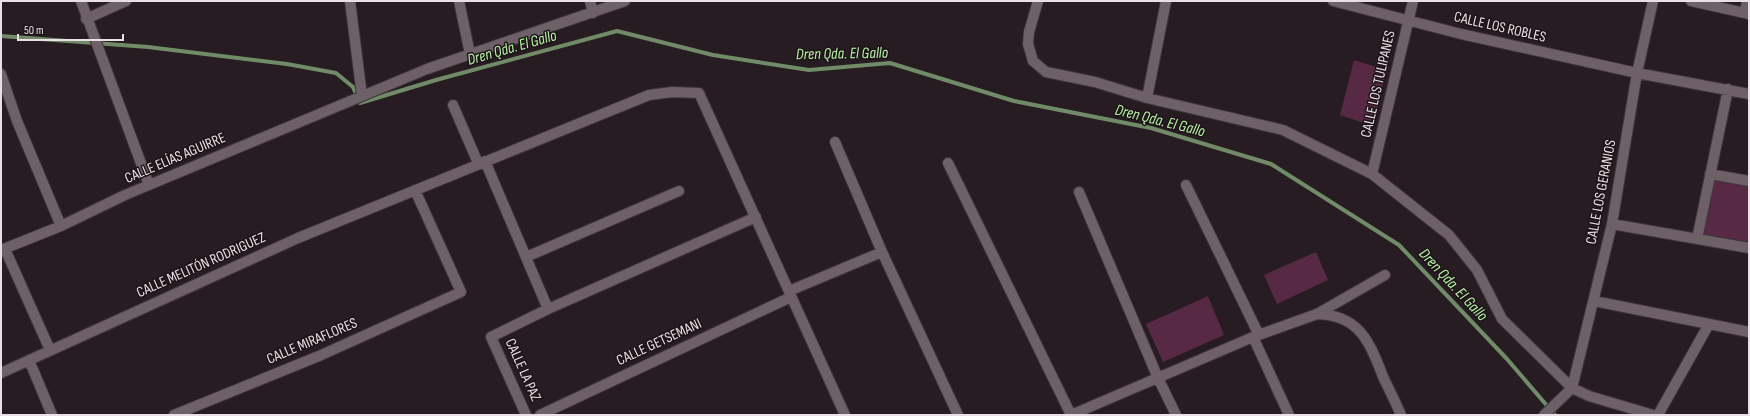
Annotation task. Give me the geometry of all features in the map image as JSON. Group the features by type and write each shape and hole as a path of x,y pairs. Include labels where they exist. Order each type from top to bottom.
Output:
{"street":[{"path":"81,1 86,18 149,185"},
{"path":"86,18 126,1"},
{"path":"350,1 362,96"},
{"path":"459,1 470,54"},
{"path":"590,1 593,13"},
{"name":"CALLE ELÍAS AGUIRRE","path":"3,250 61,226 149,185 362,96 470,54 626,1"},
{"path":"1038,1 1029,32 1030,53 1033,61 1046,72 1096,82 1147,98 1283,130 1372,174 1450,235 1477,270 1502,319 1572,388 1589,396 1640,413 1653,415"},
{"path":"1147,98 1166,1"},
{"name":"CALLE LOS ROBLES","path":"1333,1 1408,22 1637,73 1749,94"},
{"name":"CALLE LOS TULIPANES","path":"1372,174 1413,1"},
{"name":"CALLE LOS GERANIOS","path":"1572,388 1612,224 1637,73 1653,1"},
{"path":"1691,1 1747,14 1748,1"},
{"path":"1,74 17,121 61,226"},
{"path":"1698,239 1728,89"},
{"name":"CALLE MELITÓN RODRIGUEZ","path":"1,373 298,238 648,95 672,92 699,93 756,217"},
{"path":"453,105 526,257 548,309 756,217 845,415"},
{"path":"835,142 882,252 958,415"},
{"path":"948,163 1071,415 1256,336 1317,314 1385,275"},
{"path":"1710,174 1749,181"},
{"path":"1186,185 1256,336 1289,415"},
{"name":"CALLE MIRAFLORES","path":"174,415 319,356 461,292 415,190"},
{"path":"526,257 679,191"},
{"path":"1079,192 1158,378 1176,415"},
{"path":"1612,224 1749,248"},
{"path":"3,250 50,350"},
{"name":"CALLE GETSEMANI","path":"540,415 790,294 882,252"},
{"path":"1594,301 1749,332"},
{"name":"CALLE LA PAZ","path":"526,415 491,337 548,309"},
{"path":"1317,314 1332,314 1358,328 1368,340 1402,415"},
{"path":"1658,415 1709,324"},
{"path":"29,360 52,415"},
{"path":"1544,415 1572,388"}],"shaded area":[{"path":"1354,60 1386,70 1373,126 1340,115"},
{"path":"1712,180 1749,186 1749,242 1702,234"},
{"path":"1316,252 1328,280 1277,304 1264,275"},
{"path":"1208,296 1224,335 1163,362 1146,324"}],"waterway":[{"name":"Dren Qda. El Gallo","path":"1,36 148,47 287,64 336,73 353,87 360,103 436,80 617,31 713,55 809,70 890,63 1014,101 1151,128 1271,164 1399,245 1507,359 1555,415"}]}
